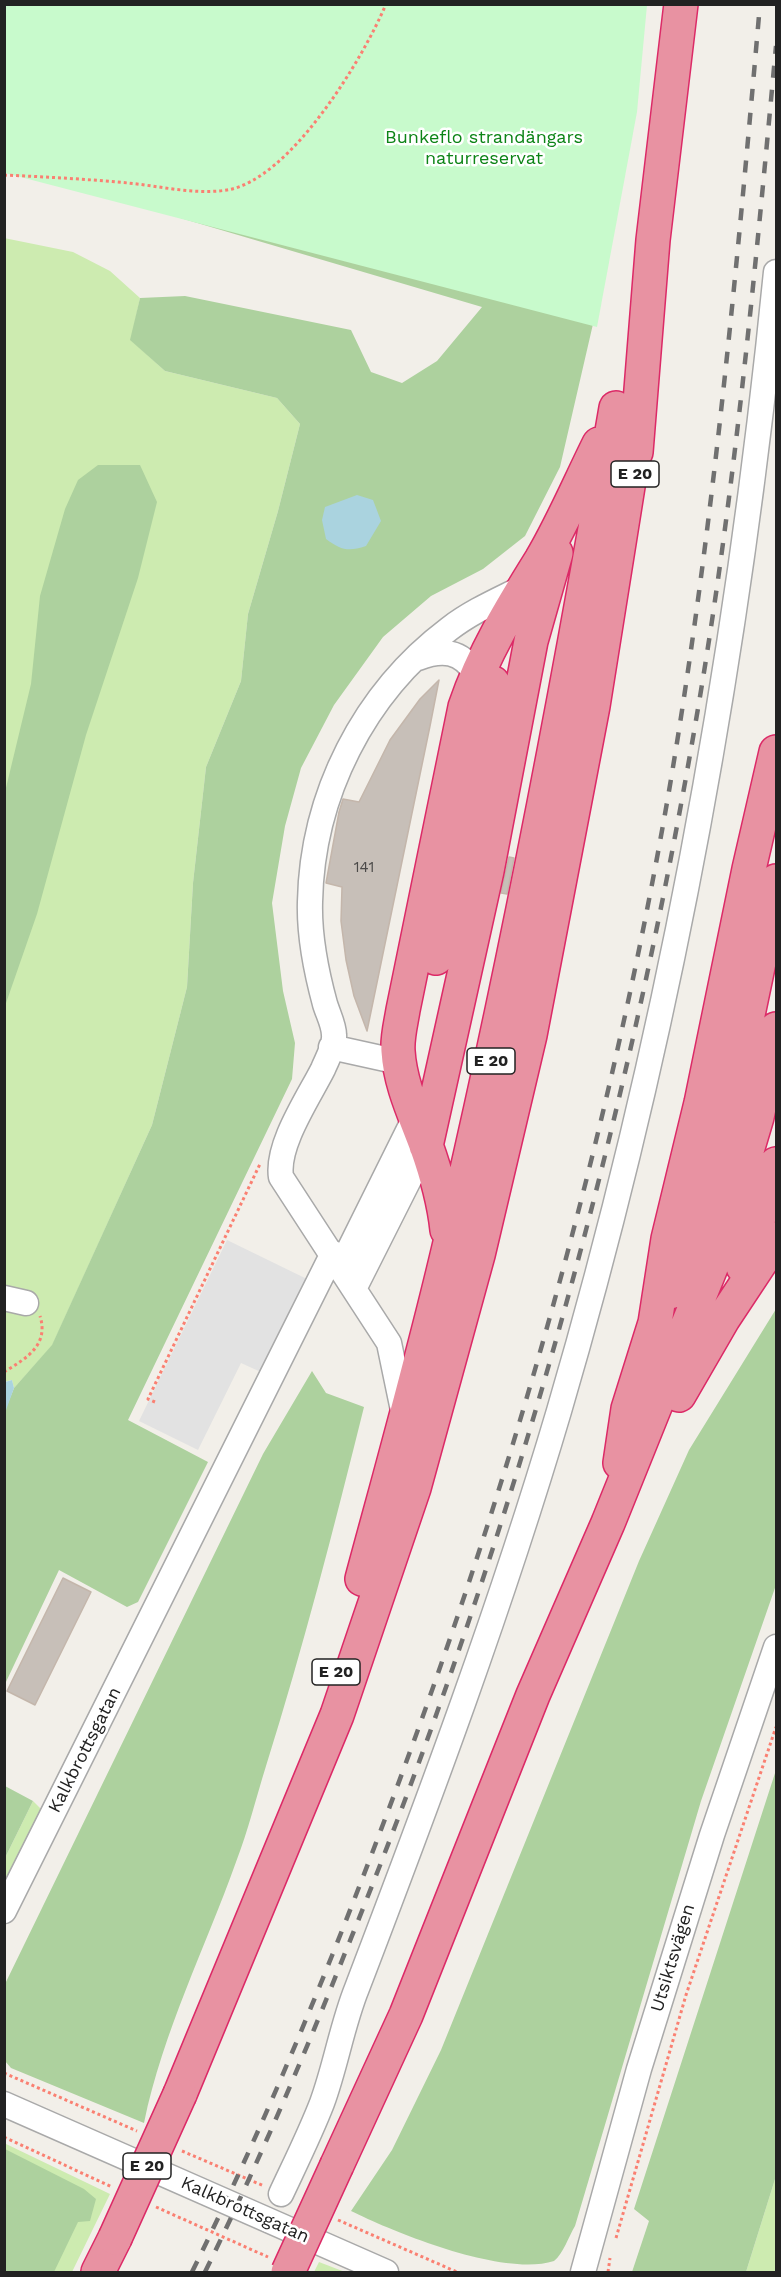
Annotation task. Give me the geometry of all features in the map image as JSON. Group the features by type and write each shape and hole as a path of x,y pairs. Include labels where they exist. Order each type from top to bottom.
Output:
{"highway":[{"name":"E 20","path":"98,2272 180,2094 337,1715 414,1488 463,1252 534,857 627,419 653,240 681,4"},
{"name":"E 20","path":"463,1252 444,1205 412,1104 398,1040 405,998 465,707 476,674 520,589 541,559 574,495 627,419"},
{"name":"E 20","path":"412,1104 476,957 564,567 627,419"},
{"name":"E 20","path":"444,1205 488,1001 568,602 627,419"},
{"name":"E 20","path":"252,1922 344,1647 405,1418 463,1252 544,1037 607,708 631,541 627,419"},
{"name":"E 20","path":"488,1001 476,957 531,641 574,495"},
{"name":"E 20","path":"412,1104 472,868 517,641 541,559"},
{"name":"E 20","path":"412,1104 504,622"},
{"path":"655,1323 668,1239 701,1103 749,869 777,752"},
{"path":"608,1523 628,1409 690,1205 723,1072 777,796"},
{"path":"655,1323 691,1247 702,1209 737,1076 777,881"},
{"path":"686,1332 704,1251 751,1078 777,956"},
{"path":"288,2272 406,2016 533,1695 608,1523 686,1332 729,1218 757,1117 777,1029"},
{"path":"686,1332 729,1259 760,1167 777,1101"},
{"path":"723,1319 751,1245 777,1164"},
{"path":"757,1269 777,1209"},
{"path":"608,1523 657,1432 723,1319 777,1239"}],"street":[{"path":"281,2194 322,2101 342,2027 450,1744 555,1422 602,1251 673,958 701,807 738,593 777,272"},
{"path":"405,1418 389,1343 355,1287 285,1186 280,1168 285,1145 331,1047 334,1035 317,969 310,902 322,815 340,766 357,733 378,700 412,660 450,628 486,605 520,589"},
{"path":"412,660 435,651 446,652 466,663 476,674"},
{"path":"331,1047 412,1104 355,1287"},
{"name":"Kalkbrottsgatan","path":"4,1911 149,1622 337,1260 412,1104"},
{"name":"Utsiktsvägen","path":"583,2272 639,2069 712,1836 777,1647"},
{"name":"Kalkbrottsgatan","path":"4,2104 386,2272"}],"path":[{"path":"4,175 70,178 186,191 228,190 251,183 278,163 338,92 386,4"},
{"path":"155,1402 148,1399 263,1158"},
{"path":"4,1372 39,1345 44,1328 39,1313 15,1300"},
{"path":"608,2272 686,1995 777,1727"},
{"path":"4,2073 143,2134"},
{"path":"175,2148 281,2194"},
{"path":"334,2218 457,2272"}],"green space":[{"name":"Bunkeflo strandängars naturreservat","path":"4,5 647,5 637,112 597,327 5,173"},
{"path":"116,199 593,324 560,467 525,536 483,569 431,596 383,637 334,705 301,768 285,826 272,903 283,991 295,1043 292,1079 128,1420 208,1462 138,1602 127,1607 59,1570 5,1684 4,1413 14,1388 52,1345 152,1125 187,987 193,883 206,767 241,681 248,614 300,424 277,398 165,371 130,340 140,298 185,296 351,330 371,372 402,383 437,361 482,307"},
{"path":"4,238 73,252 110,271 140,298 131,340 165,371 277,398 300,424 248,614 241,681 206,767 193,883 187,987 152,1125 52,1346 14,1388 12,1380 4,1382"},
{"path":"98,465 140,465 157,502 138,578 86,735 37,914 5,1006 5,792 31,684 40,596 65,509 78,480"},
{"path":"776,1309 776,1585 701,1801 575,2226 554,2261 533,2264 508,2263 480,2258 451,2251 396,2231 351,2211 392,2150 441,2050 639,1561 689,1450"},
{"path":"312,1371 326,1393 364,1407 330,1543 280,1722 240,1850 173,2023 144,2123 11,2068 5,2061 5,1984 263,1454"},
{"path":"776,1770 776,2176 746,2272 632,2272 649,2221 634,2209"},
{"path":"5,1786 33,1801 5,1858"},
{"path":"33,1801 41,1809 5,1880 5,1858"},
{"path":"4,2143 110,2194 72,2272 5,2272"},
{"path":"5,2149 84,2189 96,2199 90,2221 78,2222 54,2272 5,2272"},
{"path":"776,2176 776,2272 746,2272"},
{"path":"319,2262 345,2272 314,2272"}],"shaded area":[{"path":"227,1240 309,1280 263,1373 241,1363 198,1450 139,1421"}],"water":[{"path":"357,495 373,500 381,521 366,546 345,549 326,539 322,520 325,507"},
{"path":"12,1380 14,1388 5,1413 5,1382"}],"building":[{"path":"439,680 367,1031 354,996 346,960 341,921 342,887 326,883 339,812 343,799 359,802 390,740 420,699"},
{"path":"509,857 514,858 507,894 501,893"},
{"path":"63,1578 91,1592 35,1705 7,1691"}],"railway":[{"path":"192,2272 244,2163 316,1996 428,1701 513,1445 585,1186 644,923 685,693 722,399 760,4"},
{"path":"205,2272 295,2074 403,1804 508,1502 595,1195 633,1040 666,883 709,641 742,387 776,46"}]}
